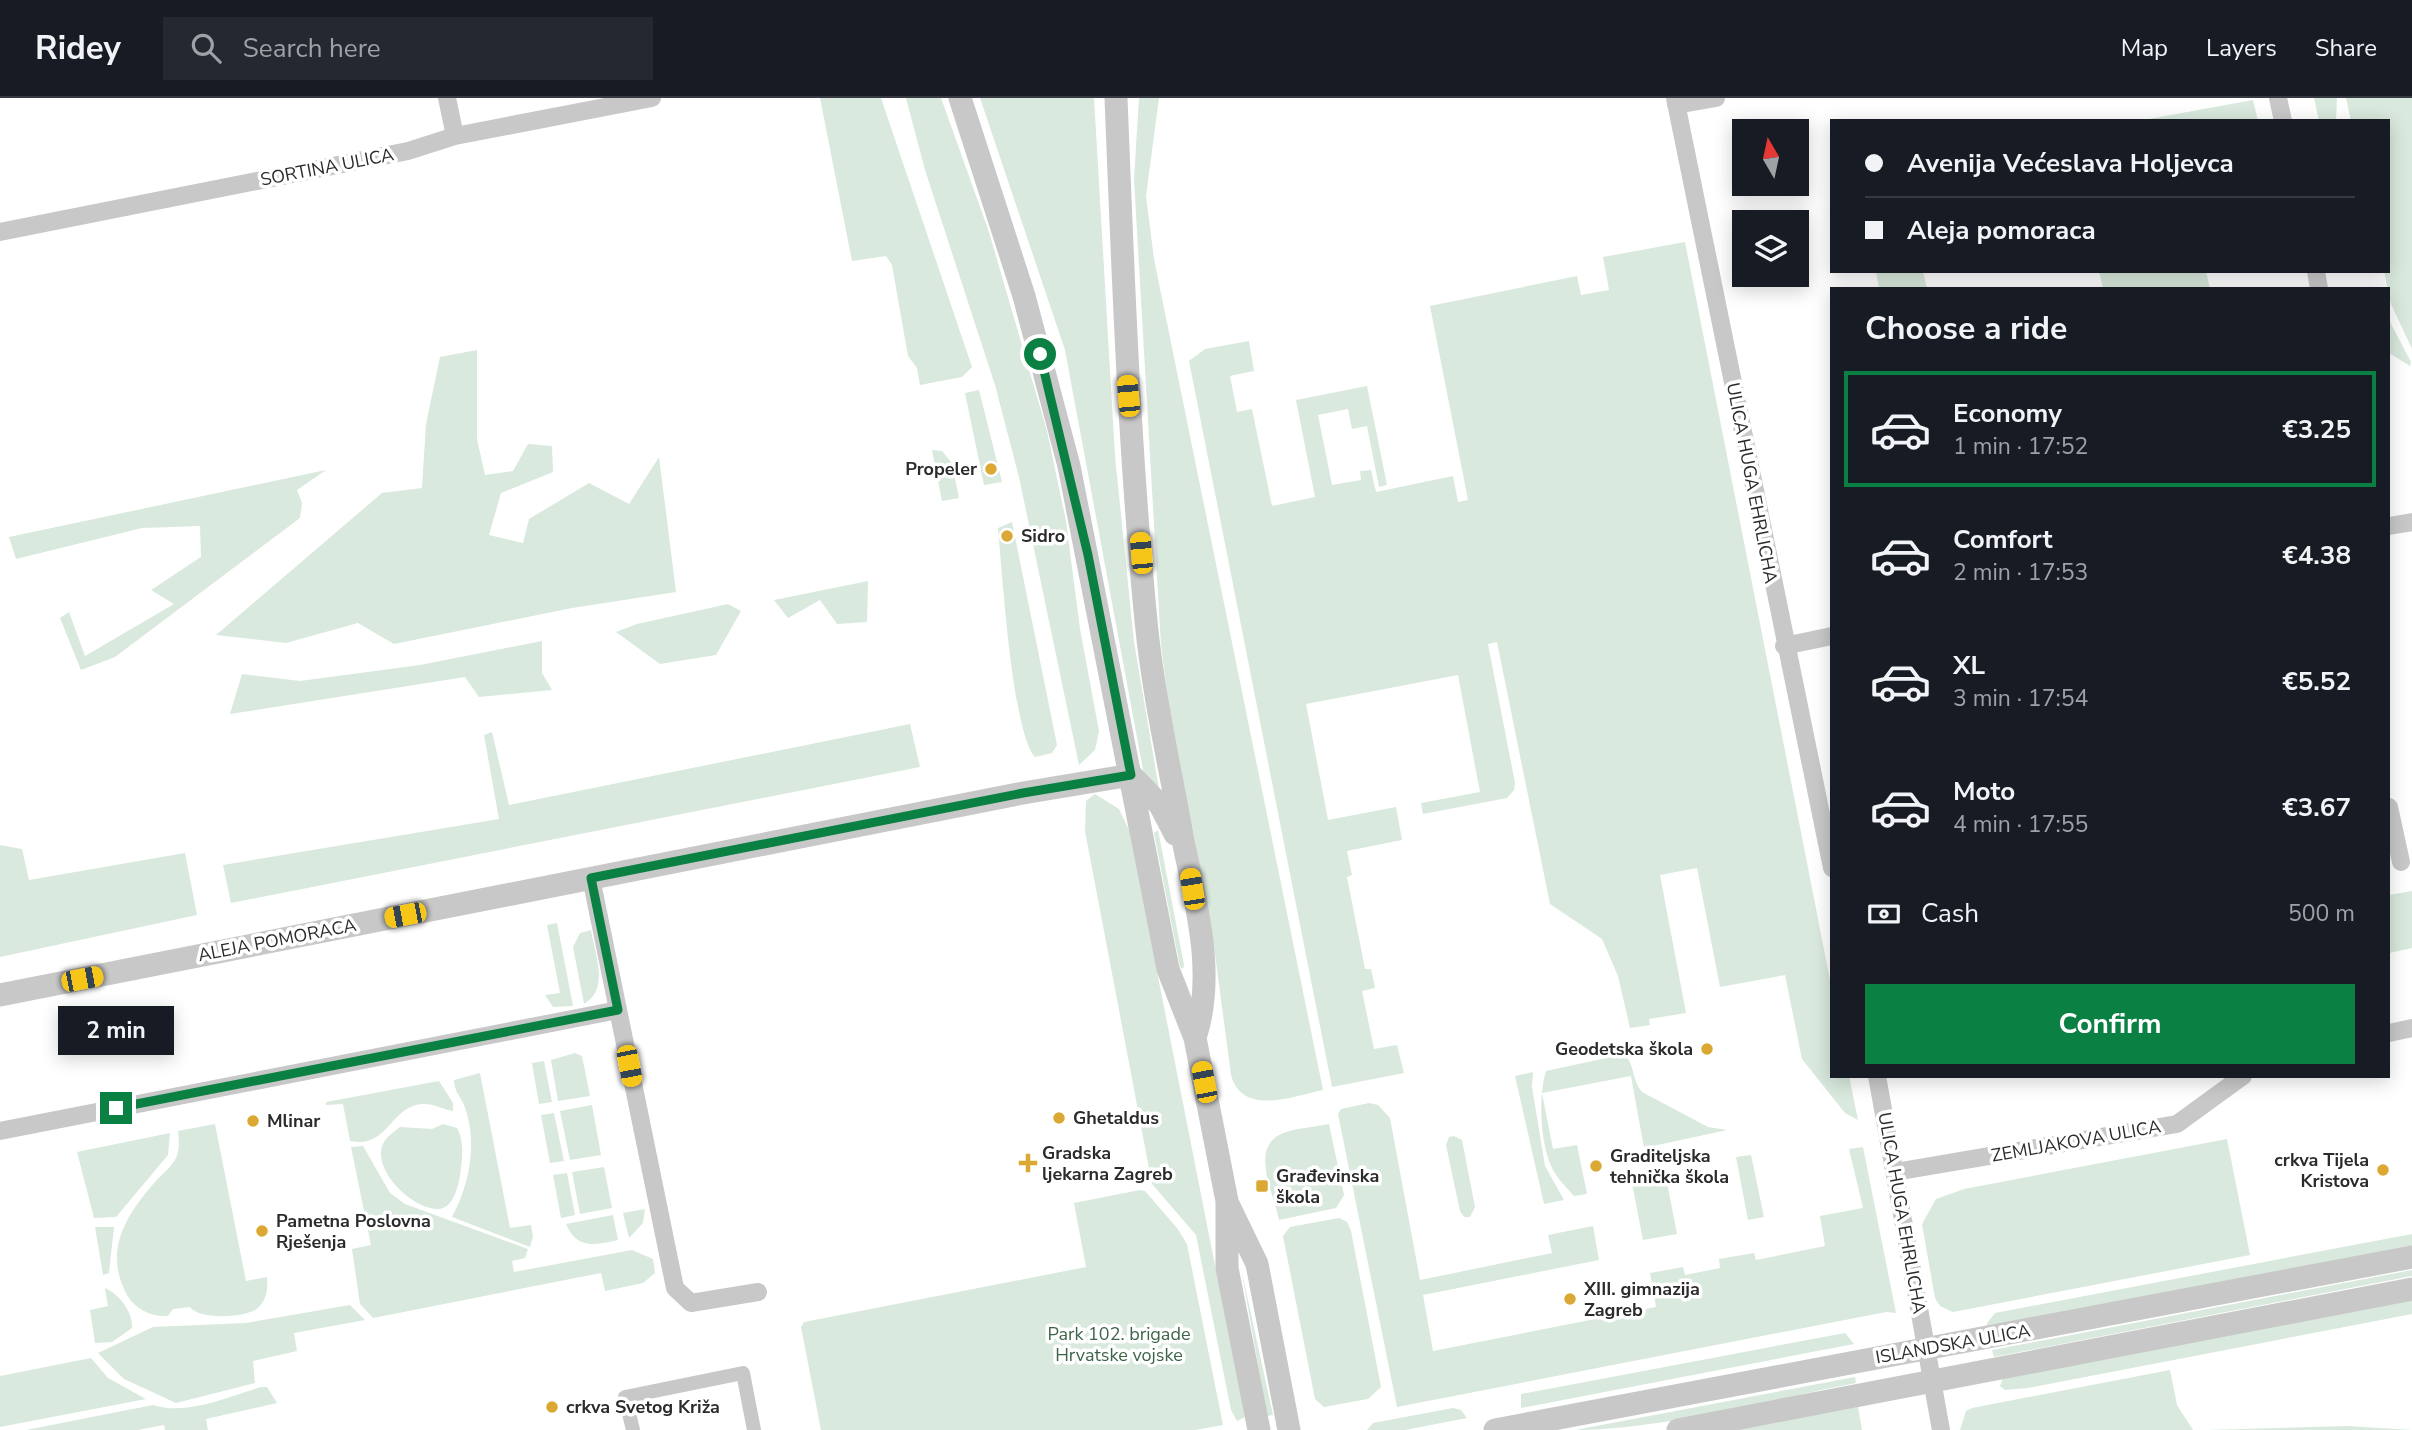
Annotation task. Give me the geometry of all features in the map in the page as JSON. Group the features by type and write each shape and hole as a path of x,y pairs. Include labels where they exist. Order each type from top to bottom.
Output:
{"street":[{"path":"447,98 454,136"},
{"name":"SORTINA ULICA","path":"0,233 408,151 454,136 652,98"},
{"path":"960,98 1024,296 1057,418 1088,555 1168,970 1195,1038 1227,1201 1227,1268 1259,1430"},
{"path":"1116,98 1126,369 1146,622 1155,690 1204,959 1203,1014 1195,1038"},
{"path":"1675,102 1716,98"},
{"path":"2278,98 2283,119"},
{"name":"ULICA HUGA EHRLICHA","path":"1675,102 1784,646 1830,859"},
{"path":"2390,526 2412,522"},
{"path":"1784,646 1830,636"},
{"path":"1131,775 1165,814 1188,866"},
{"name":"ALEJA POMORACA","path":"0,995 1023,793 1131,775"},
{"path":"2390,812 2401,862"},
{"path":"591,878 676,1292 691,1303 758,1292"},
{"path":"0,1131 618,1010"},
{"path":"2390,1032 2412,1028"},
{"name":"ULICA HUGA EHRLICHA","path":"1877,1078 1941,1430"},
{"name":"ZEMLJAKOVA ULICA","path":"1895,1172 2178,1124 2240,1078"},
{"path":"1227,1201 1257,1264 1289,1430"},
{"name":"ISLANDSKA ULICA","path":"1494,1430 2412,1257"},
{"name":"ISLANDSKA ULICA","path":"1678,1430 2412,1289"},
{"path":"633,1430 625,1397 743,1373 754,1430"}],"green space":[{"path":"820,98 881,98 972,367 962,377 920,385 917,368 908,356 892,265 886,256 852,261"},
{"path":"906,98 941,98 989,232 1047,431 1066,521 1080,629 1099,731 1095,750 1079,765 1019,477 995,385 925,170"},
{"path":"980,98 1094,98 1115,456 1134,642 1159,789 1144,775 1065,350"},
{"path":"1139,98 1159,98 1146,196 1154,259 1323,1090 1270,1101 1246,1096 1237,1088 1231,1075 1211,924 1168,700 1161,645 1134,179"},
{"path":"2314,98 2337,98 2336,119 2319,119"},
{"path":"2346,98 2412,98 2412,349 2391,304 2390,287 2387,287 2384,273 2390,273 2390,119 2351,119"},
{"path":"2253,100 2258,119 2149,119"},
{"path":"1685,242 1830,980 1830,1078 1849,1078 1858,1120 1845,1113 1802,1059 1785,975 1720,987 1697,868 1660,875 1686,1013 1649,1019 1650,1025 1630,1028 1618,976 1602,939 1550,904 1497,642 1488,644 1515,783 1514,790 1507,798 1423,814 1421,803 1480,792 1458,675 1306,704 1328,820 1396,807 1402,840 1347,851 1352,875 1347,877 1365,969 1371,969 1375,988 1362,991 1374,1049 1397,1045 1404,1073 1332,1087 1189,361 1205,349 1249,341 1254,371 1230,376 1237,412 1252,409 1272,506 1315,497 1296,400 1367,386 1387,485 1379,487 1367,426 1352,429 1348,409 1318,415 1332,485 1361,480 1360,471 1371,470 1376,492 1453,476 1458,502 1468,500 1430,306 1577,276 1581,295 1609,290 1603,257"},
{"path":"1876,273 1923,273 1927,287 1879,287"},
{"path":"2099,273 2206,273 2210,287 2103,287"},
{"path":"2390,322 2411,362 2410,366 2390,354"},
{"path":"477,350 477,439 485,475 513,471 528,444 552,446 553,472 501,493 489,535 523,543 529,519 589,483 629,504 659,457 676,592 572,608 394,644 358,623 286,643 216,635 382,493 422,488 426,424 440,357"},
{"path":"979,390 1002,482 984,485 965,393"},
{"path":"932,450 942,451 952,463 959,498 942,501"},
{"path":"326,470 297,490 302,503 300,518 115,657 81,670 60,618 69,612 85,656 174,604 151,590 201,557 200,526 142,528 16,559 9,537"},
{"path":"1012,522 1057,745 1052,753 1035,757 1027,742 1020,716 1005,612 998,528"},
{"path":"868,581 867,622 837,624 820,600 788,618 774,600"},
{"path":"728,604 741,611 716,655 660,664 616,632 637,624"},
{"path":"542,641 542,673 552,690 479,697 465,677 230,714 242,674 300,681 420,665"},
{"path":"910,724 920,767 231,903 223,865 499,819 484,735 492,732 509,805"},
{"path":"1095,794 1119,809 1129,830 1245,1417 1237,1421 1231,1410 1196,1235 1152,1184 1085,831 1086,801"},
{"path":"1158,830 1183,969 1180,967 1154,833"},
{"path":"0,845 22,849 29,880 185,853 197,915 0,957"},
{"path":"2412,891 2412,948 2390,953 2390,895"},
{"path":"557,923 573,1006 553,1007 545,995 560,993 547,925"},
{"path":"591,930 599,980 592,997 584,1004 573,947 580,933"},
{"path":"575,1053 582,1056 590,1096 558,1101 551,1060"},
{"path":"1625,1054 1642,1092 1708,1127 1727,1130 1644,1148 1631,1076 1542,1093 1546,1071"},
{"path":"544,1061 552,1102 539,1104 532,1063"},
{"path":"1533,1072 1532,1087 1545,1166 1564,1200 1544,1204 1515,1076"},
{"path":"480,1073 510,1228 531,1225 533,1237 530,1247 452,1217 467,1177 471,1148 468,1119 454,1080"},
{"path":"439,1081 453,1103 453,1111 425,1104 410,1107 381,1134 363,1142 350,1141 343,1104 326,1105 326,1102"},
{"path":"1542,1093 1553,1149 1577,1145 1587,1194 1574,1196 1560,1180 1549,1160 1543,1135"},
{"path":"1369,1103 1378,1105 1390,1118 1420,1280 1552,1253 1548,1235 1593,1226 1599,1260 1423,1295 1433,1351 1656,1307 1650,1273 1683,1267 1685,1275 1720,1268 1719,1259 1754,1253 1756,1260 1825,1246 1820,1216 1863,1208 1849,1149 1863,1147 1896,1313 1886,1312 1397,1407 1338,1114 1341,1109"},
{"path":"592,1105 601,1155 570,1160 560,1111"},
{"path":"554,1113 564,1161 550,1163 541,1115"},
{"path":"215,1124 246,1281 267,1277 265,1297 258,1308 234,1316 212,1316 190,1307 173,1309 168,1316 150,1313 130,1300 120,1279 117,1263 121,1234 135,1207 174,1161 179,1148 178,1131"},
{"path":"443,1124 457,1128 460,1134 461,1170 453,1199 443,1208 433,1209 421,1205 398,1189 383,1165 381,1153 385,1140 400,1127 432,1129"},
{"path":"1329,1124 1344,1195 1336,1208 1279,1220 1266,1174 1267,1150 1272,1141 1281,1134"},
{"path":"170,1133 168,1155 116,1217 94,1218 77,1152"},
{"path":"1449,1137 1462,1140 1475,1207 1470,1217 1464,1217 1460,1211 1446,1145"},
{"path":"2227,1139 2250,1255 1953,1312 1940,1306 1935,1298 1922,1224 1936,1199 1964,1189"},
{"path":"363,1146 390,1193 405,1204 528,1249 525,1258 512,1261 514,1272 632,1250 653,1259 655,1273 643,1283 605,1291 601,1273 373,1318 360,1304 352,1249 371,1245 351,1147"},
{"path":"1751,1155 1764,1217 1748,1220 1736,1157"},
{"path":"604,1167 612,1208 580,1214 572,1172"},
{"path":"1665,1172 1677,1234 1643,1240 1631,1178"},
{"path":"567,1173 575,1215 561,1218 553,1175"},
{"name":"Park 102. brigade Hrvatske vojske","path":"1145,1191 1187,1244 1223,1425 1195,1430 821,1430 801,1327 804,1322 1086,1267 1074,1203"},
{"path":"645,1209 643,1223 629,1238 623,1213"},
{"path":"613,1215 618,1240 610,1242 581,1242 566,1224"},
{"path":"1339,1218 1347,1222 1351,1231 1381,1387 1368,1399 1324,1407 1315,1399 1283,1236 1290,1227"},
{"path":"95,1227 114,1227 109,1273 103,1275"},
{"path":"2412,1234 2412,1247 1988,1328 1987,1323 1995,1313"},
{"path":"1241,1268 1273,1415 1267,1416"},
{"path":"2412,1270 2412,1276 1994,1357 1992,1350"},
{"path":"105,1288 124,1304 132,1328 112,1342 95,1343 90,1310 108,1306"},
{"path":"2412,1300 2412,1314 2028,1388 2005,1390 2000,1386 2003,1378"},
{"path":"350,1305 365,1320 294,1333 297,1351 253,1361 255,1383 176,1403 124,1379 98,1353 153,1327 246,1323"},
{"path":"1845,1333 1854,1344 1521,1408 1521,1394"},
{"path":"91,1358 108,1378 146,1399 0,1427 0,1376"},
{"path":"2170,1370 2177,1405 2193,1430 1960,1430 1966,1411 1972,1408"},
{"path":"1855,1377 1856,1383 1679,1420 1608,1429 1575,1430"},
{"path":"267,1387 277,1403 206,1419 208,1430 165,1430 164,1425 138,1430 26,1430 153,1405 166,1408 193,1407"},
{"path":"1858,1407 1862,1430 1736,1430"},
{"path":"1453,1408 1461,1410 1467,1418 1405,1430 1367,1430 1373,1423"},
{"path":"2347,1426 2412,1430 2206,1430"}],"place":[{"name":"Propeler","path":"991,469"},
{"name":"Sidro","path":"1007,536"},
{"name":"Geodetska škola","path":"1707,1049"},
{"name":"Ghetaldus","path":"1059,1118"},
{"name":"Mlinar","path":"253,1121"},
{"name":"Gradska ljekarna Zagreb","path":"1028,1163"},
{"name":"Graditeljska tehnička škola","path":"1596,1166"},
{"name":"crkva Tijela Kristova","path":"2383,1170"},
{"name":"Građevinska škola","path":"1262,1186"},
{"name":"Pametna Poslovna Rješenja","path":"262,1231"},
{"name":"XIII. gimnazija Zagreb","path":"1570,1299"},
{"name":"crkva Svetog Križa","path":"552,1407"}],"route":[{"path":"116,1108 618,1010 591,878 1072,783 1131,775 1088,555 1040,354"}]}
